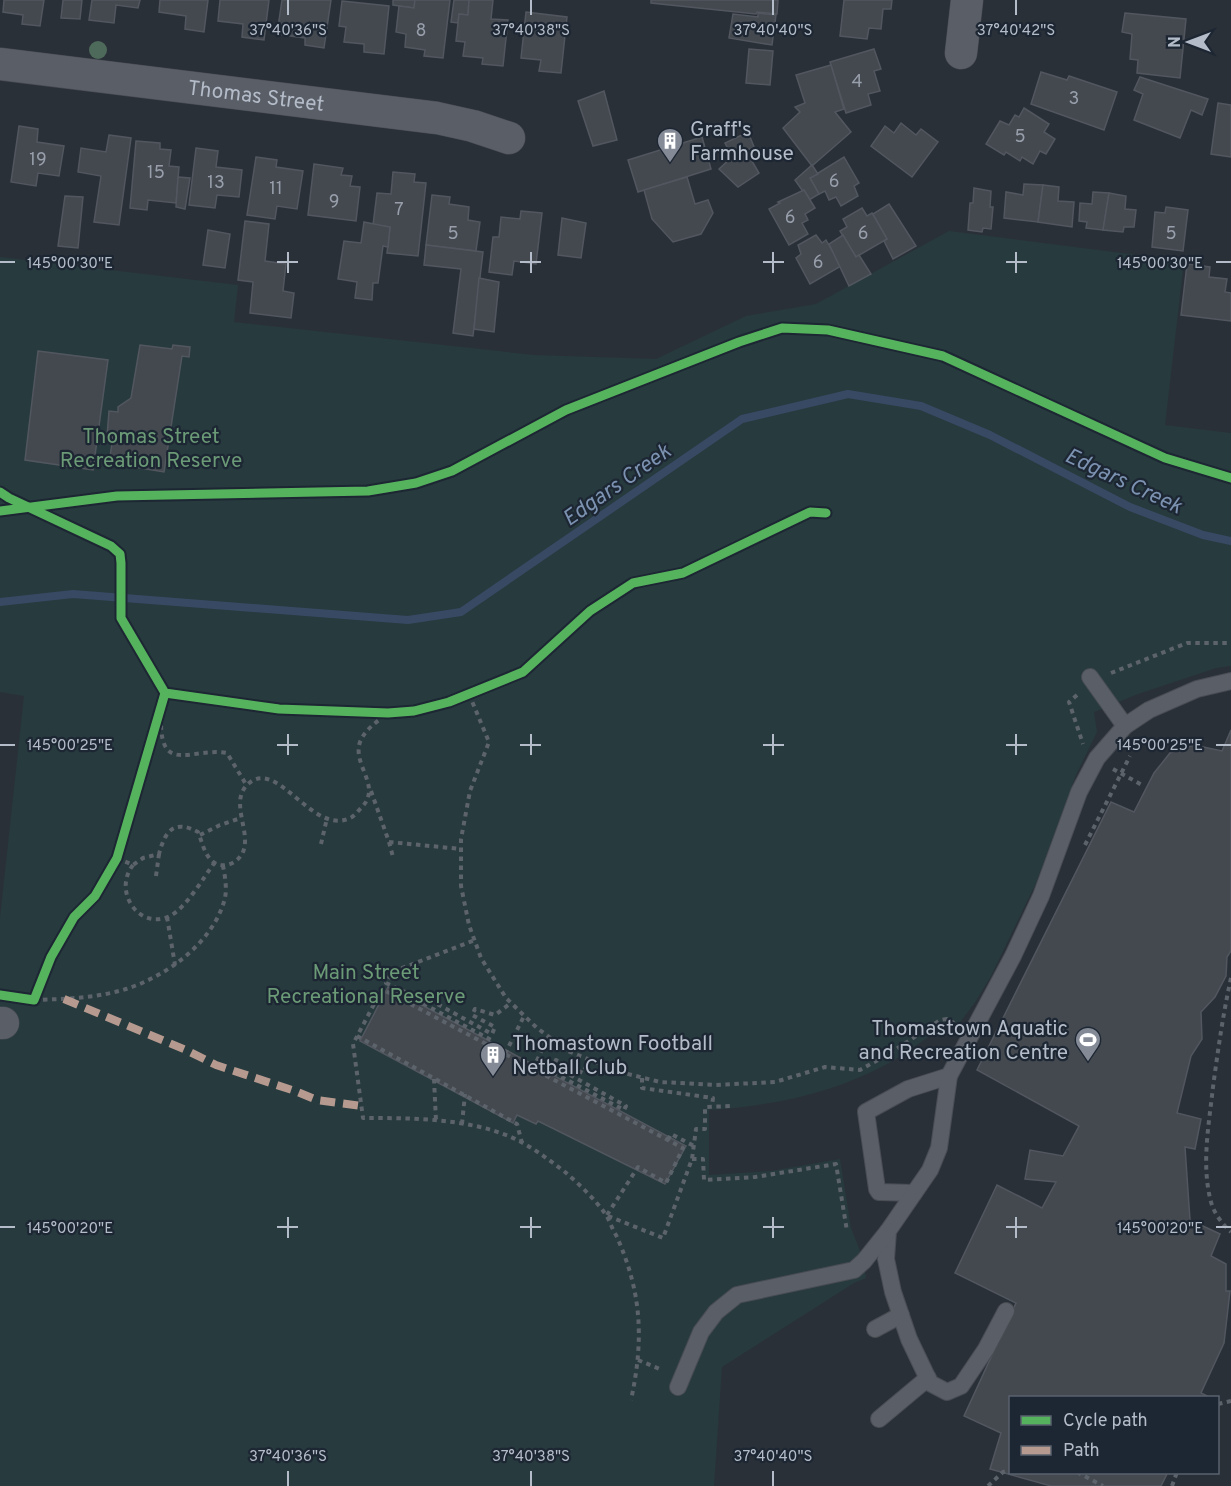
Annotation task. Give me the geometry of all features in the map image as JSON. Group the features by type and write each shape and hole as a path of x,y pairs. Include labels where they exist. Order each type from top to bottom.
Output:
{"street":[{"path":"961,53 967,0"},
{"name":"Thomas Street","path":"0,64 436,118 473,126 509,138"}],"lane":[{"path":"1093,680 1125,726"},
{"path":"678,1387 701,1332 716,1312 737,1295 854,1270 888,1231 930,1170 939,1148 949,1076 1013,956 1041,896 1079,792 1097,758 1125,726 1149,710 1197,689 1231,681"},
{"path":"914,1194 879,1192 877,1189 866,1112 908,1089 949,1076"},
{"path":"888,1231 886,1260 893,1292 909,1339 930,1383 948,1392 961,1386 986,1349 1006,1311"},
{"path":"875,1329 901,1315"},
{"path":"879,1419 928,1378"}],"path":[{"path":"1084,747 1069,702 1093,680 1187,643 1231,643"},
{"path":"459,698 480,690"},
{"path":"469,694 489,742 470,791 460,840 461,886 469,925 481,958 511,1003 548,1037 568,1051 620,1072 660,1082 716,1085 775,1082 825,1067 860,1070 940,1020 947,1019 963,1027"},
{"path":"151,739 158,713"},
{"path":"158,713 161,722 161,738 166,750 175,755 227,753 247,786"},
{"path":"377,713 392,713"},
{"path":"392,713 367,730 359,744 360,759 393,857"},
{"path":"1083,848 1132,752"},
{"path":"1110,767 1142,785"},
{"path":"156,876 163,838 172,828 187,826 198,832 204,849 212,861 223,866 234,863 244,852 246,839 241,818 242,792 260,778 270,779 319,816 337,821 352,817 366,803 369,784"},
{"path":"200,835 241,818"},
{"path":"321,844 327,818"},
{"path":"389,842 460,849"},
{"path":"111,867 120,847"},
{"path":"159,854 143,858 133,864 124,879 124,890 128,899 141,915 150,919 167,917 179,909 215,862"},
{"path":"117,858 133,864"},
{"path":"23,998 34,1000 99,995 126,989 154,978 175,965 201,942 214,922 225,898 226,882 223,866"},
{"path":"167,917 175,965"},
{"path":"403,1000 407,993 386,983 392,972 475,940"},
{"path":"1231,978 1224,1008 1207,1144 1207,1177 1211,1203 1222,1225 1231,1232"},
{"path":"34,1000 39,989"},
{"path":"607,1215 638,1167 666,1183 684,1148 382,989 353,1044 363,1118 403,1118 476,1126 512,1137 543,1155 578,1183 607,1215 632,1272 639,1322 637,1373 632,1400"},
{"path":"491,1047 493,1041 418,1001 421,995 492,1034 495,1028 472,1015 476,1009 495,1015 511,1003"},
{"path":"505,1054 524,1016"},
{"path":"357,1036 517,1124 522,1143"},
{"path":"533,1069 548,1037"},
{"path":"548,1076 550,1071 624,1110 626,1106 554,1066 556,1060 582,1073 589,1060"},
{"path":"434,1078 436,1121"},
{"path":"642,1078 642,1088 713,1098 712,1106"},
{"path":"462,1124 465,1095"},
{"path":"607,1215 663,1238 692,1159 696,1129 705,1129 705,1107 732,1106"},
{"path":"668,1140 671,1134 694,1146"},
{"path":"692,1159 703,1160 704,1180 755,1177 836,1164 846,1231"},
{"path":"988,1486 1004,1472 1009,1471"},
{"path":"1079,1474 1103,1486"}],"green space":[{"name":"Main Street Recreational Reserve","path":"949,231 1184,261 1165,425 1231,433 1231,666 1216,668 1138,694 1094,712 1097,732 1076,775 1036,883 991,976 952,1033 937,1031 891,1062 826,1090 757,1105 709,1110 709,1175 771,1171 840,1159 851,1228 864,1261 866,1278 854,1283 722,1367 714,1486 0,1486 0,918 24,696 0,692 0,257 238,285 234,322 534,355 656,359 746,316 816,304"}],"building":[{"path":"4,0 44,0 40,26 22,24 23,15 3,12"},
{"path":"63,0 82,0 80,19 61,18"},
{"path":"92,0 140,0 138,8 116,5 114,23 89,20"},
{"path":"160,0 208,0 204,32 185,29 186,16 159,12"},
{"path":"220,0 269,0 264,40 242,37 243,24 218,21"},
{"path":"282,0 331,0 324,48 305,45 305,38 277,34"},
{"path":"393,0 415,0 414,8 393,5"},
{"path":"415,0 450,0 443,58 424,56 425,50 405,47 406,34 396,32 399,6 414,8"},
{"path":"454,0 469,0 468,15 459,14 458,23 451,22"},
{"path":"469,0 493,0 491,19 508,20 503,66 482,64 483,58 463,56 465,42 456,41 459,14 468,15"},
{"path":"651,0 778,0 777,14 757,12 756,14 651,3"},
{"path":"844,0 892,0 891,9 883,9 881,29 869,28 867,39 840,36"},
{"path":"342,1 389,6 384,54 364,52 364,44 344,42 346,27 339,26"},
{"path":"526,12 567,17 561,73 539,71 541,60 521,58"},
{"path":"758,13 776,15 772,45 729,38 733,14 758,17"},
{"path":"1125,13 1186,19 1180,78 1137,73 1138,60 1130,59 1132,34 1122,32"},
{"path":"749,49 773,51 770,85 746,83"},
{"path":"874,49 881,69 874,71 880,91 868,94 871,105 846,113 830,62"},
{"path":"831,65 844,109 835,112 851,132 812,166 783,128 800,112 795,107 805,103 796,75"},
{"path":"1041,72 1067,80 1069,76 1117,92 1104,130 1031,104"},
{"path":"1140,77 1208,99 1202,115 1191,110 1180,138 1134,120 1143,94 1134,90"},
{"path":"604,91 617,140 593,146 578,101"},
{"path":"1218,103 1231,105 1231,157 1211,154"},
{"path":"1024,108 1049,124 1044,132 1055,139 1046,154 1040,151 1033,164 1022,157 1020,161 1006,152 1004,155 986,144 1000,121 1009,125 1015,115 1019,117"},
{"path":"901,123 916,135 921,129 938,142 912,177 871,146 885,126 894,133"},
{"path":"19,126 38,129 37,142 64,146 59,176 38,173 36,186 11,182"},
{"path":"748,132 754,147 746,151 759,173 738,187 719,169 732,157 725,143"},
{"path":"109,135 131,138 119,225 94,222 101,176 78,172 81,148 106,152"},
{"name":"Graff's Farmhouse","path":"702,137 711,169 638,192 628,160"},
{"path":"136,141 160,143 160,149 171,150 169,166 179,167 176,203 148,200 147,210 130,208"},
{"path":"196,148 218,151 216,167 242,170 239,197 217,195 215,208 189,205"},
{"path":"256,157 277,160 276,167 303,171 297,209 277,206 275,219 247,215"},
{"path":"844,157 859,183 854,186 858,196 841,206 836,197 829,200 825,191 819,194 810,178"},
{"path":"314,164 343,168 341,175 352,176 350,186 360,187 356,221 308,215"},
{"path":"812,165 818,174 810,178 819,194 809,200 795,180"},
{"path":"393,172 415,174 414,182 426,183 418,256 387,253 390,227 373,225 377,193 391,194"},
{"path":"178,177 190,178 185,209 176,207"},
{"path":"687,177 695,204 708,200 713,213 701,234 673,242 652,219 644,190"},
{"path":"1024,184 1043,185 1038,222 1004,218 1006,192 1023,195"},
{"path":"1043,185 1059,187 1058,201 1074,202 1072,227 1038,222"},
{"path":"974,188 991,191 990,207 993,207 991,229 983,228 982,232 968,230 970,203 973,203"},
{"path":"804,190 815,208 805,214 808,220 802,223 808,234 789,245 769,209 780,203 778,202"},
{"path":"1093,192 1109,193 1103,230 1086,228 1087,222 1079,221 1080,203 1092,204"},
{"path":"1109,193 1126,196 1125,209 1136,210 1134,227 1124,227 1123,232 1103,230"},
{"path":"432,195 450,197 449,204 469,207 468,220 480,222 476,251 426,245"},
{"path":"65,196 83,197 78,248 58,246"},
{"path":"889,204 916,246 893,259 884,241 887,239 873,214"},
{"path":"1166,207 1188,210 1183,251 1152,247 1155,212 1165,213"},
{"path":"862,208 867,216 872,213 887,239 856,257 840,231 847,227 843,219"},
{"path":"521,211 542,213 536,264 514,261 512,275 489,272 493,237 499,237 501,217 520,219"},
{"path":"562,218 586,223 581,258 558,255"},
{"path":"245,221 269,224 265,261 286,264 283,291 294,293 291,318 250,313 253,282 238,280"},
{"path":"364,222 390,227 388,247 383,246 378,283 373,283 372,300 355,298 357,282 338,279 344,241 361,243"},
{"path":"208,230 230,234 225,268 203,265"},
{"path":"816,235 822,243 826,240 841,266 810,284 796,258 801,254 798,245"},
{"path":"843,235 856,257 859,255 871,274 849,286 829,244"},
{"path":"426,245 483,252 473,336 453,333 461,269 424,265"},
{"path":"1187,264 1210,267 1209,277 1227,279 1225,292 1231,293 1231,321 1181,315"},
{"path":"479,278 499,282 494,332 474,329"},
{"path":"140,345 172,349 173,345 190,347 189,357 182,356 164,472 109,463 113,437 107,436 109,411 118,412 118,407 131,398"},
{"path":"38,351 108,360 93,470 25,460"},
{"path":"1231,730 1231,951 1227,957 1226,976 1215,997 1201,1012 1202,1039 1191,1056 1177,1113 1201,1119 1195,1149 1185,1147 1190,1220 1220,1234 1211,1256 1226,1264 1226,1291 1230,1291 1224,1343 1201,1393 1207,1396 1009,1396 1009,1474 1167,1474 1161,1486 1051,1486 990,1469 1001,1433 964,1416 1016,1303 955,1273 997,1185 1042,1208 1056,1182 1025,1179 1030,1150 1063,1156 1079,1126 977,1070 1111,802 1134,812 1154,773 1170,753 1194,745 1222,751"},
{"name":"Thomastown Football Netball Club","path":"388,987 686,1146 665,1184 538,1121 536,1124 517,1115 513,1123 360,1041"}],"waterway":[{"name":"Edgars Creek","path":"0,602 73,594 408,620 461,612 742,419 848,394 921,406 990,435 1130,507 1203,535 1231,541"}],"marked path":[{"path":"64,999 186,1050 216,1065 317,1100 361,1106"}],"cycle path":[{"path":"0,511 117,496 368,491 416,483 452,471 566,410 739,342 782,328 828,330 943,356 1165,458 1231,478"},
{"path":"0,492 111,546 120,554 121,618 165,693 279,709 388,713 414,711 449,702 523,672 590,611 633,583 683,573 810,512 826,513"},
{"path":"0,995 34,1000 51,957 74,917 95,896 117,858 165,693"}],"place":[{"name":"Graff's Farmhouse","path":"670,164"},
{"name":"Thomastown Aquatic and Recreation Centre","path":"1088,1063"},
{"name":"Thomastown Football Netball Club","path":"493,1078"}],"park label":[{"name":"Thomas Street Recreation Reserve","path":"151,448"}]}
